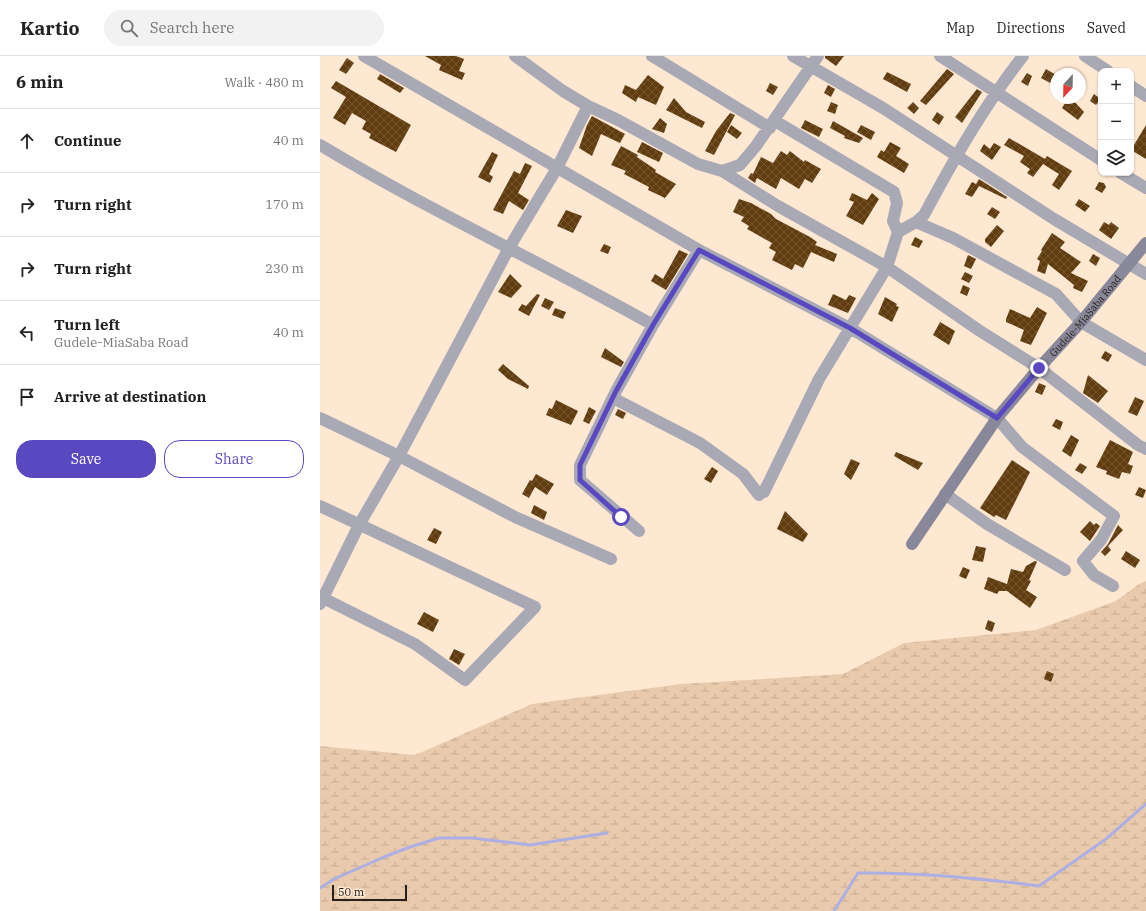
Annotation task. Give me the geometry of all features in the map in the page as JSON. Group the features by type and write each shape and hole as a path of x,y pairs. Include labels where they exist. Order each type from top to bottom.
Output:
{"street":[{"path":"364,56 456,111 699,250 850,328 997,418 1022,447 1114,516 1101,540 1083,561 1094,575 1113,586"},
{"path":"515,56 563,91 588,106 618,120 698,164 722,171 778,206 887,268 980,331 1039,368 1138,445 1146,449"},
{"path":"613,398 700,443 743,474 762,493 819,379 887,268 898,232 893,221 897,203 894,192 652,56"},
{"path":"793,56 883,108 1054,219 1130,263 1146,274"},
{"path":"722,171 740,165 773,124 818,56"},
{"path":"940,56 1098,158"},
{"path":"898,232 916,222 924,215 956,155 996,91 1023,56"},
{"path":"1085,56 1103,68"},
{"path":"1134,88 1146,96"},
{"path":"320,506 359,525 535,607 465,680 415,644 322,601 359,525 399,456 509,248 557,168 588,106"},
{"path":"320,145 363,171 586,288 653,325"},
{"path":"1126,176 1146,188"},
{"path":"916,222 953,238 1056,294 1081,322 1146,360"},
{"name":"Gudele-MiaSaba Road","path":"912,544 997,418 1039,368 1081,322 1146,243"},
{"path":"639,531 580,480 580,465 613,398 653,325 699,250"},
{"path":"320,418 399,456 515,516 611,559"},
{"path":"945,494 987,524 1065,570"}],"green space":[{"path":"1146,581 1146,911 320,911 320,746 415,755 532,704 681,684 843,674 904,643 1036,630 1116,601 1139,584"}],"building":[{"path":"425,56 456,56 464,59 459,71 465,73 462,80 439,70 441,65"},
{"path":"825,56 844,56 836,66 825,58"},
{"path":"347,58 354,63 346,74 339,70"},
{"path":"947,69 954,74 926,105 920,101"},
{"path":"1046,69 1050,71 1050,83 1041,78"},
{"path":"887,72 911,84 907,92 883,79"},
{"path":"1027,73 1032,76 1028,86 1021,82"},
{"path":"380,74 404,88 400,93 377,79"},
{"path":"648,75 664,87 656,105 638,97 636,102 622,93 625,85 636,90"},
{"path":"336,81 411,125 396,152 369,138 371,134 362,129 366,121 352,113 345,125 333,118 346,97 331,88"},
{"path":"770,83 778,87 773,95 766,91"},
{"path":"828,85 835,89 831,97 824,93"},
{"path":"977,89 982,92 962,123 955,117"},
{"path":"1094,94 1098,97 1098,103 1096,105 1090,101"},
{"path":"674,98 686,112 705,122 702,128 666,110"},
{"path":"831,102 838,105 835,114 827,111"},
{"path":"913,102 919,108 914,114 907,108"},
{"path":"1064,104 1077,104 1084,112 1078,120 1062,108"},
{"path":"937,112 944,117 939,125 932,120"},
{"path":"730,113 735,115 714,155 705,151 716,131"},
{"path":"592,116 625,134 620,143 601,134 592,156 579,148 587,125"},
{"path":"660,118 667,124 664,133 652,129"},
{"path":"805,120 823,129 819,137 801,128"},
{"path":"833,121 863,138 859,143 844,138 845,136 830,128"},
{"path":"731,125 742,133 737,139 727,132"},
{"path":"861,125 875,132 871,140 857,132"},
{"path":"1146,125 1146,159 1134,152 1134,145"},
{"path":"1009,138 1045,159 1047,156 1072,171 1059,190 1052,185 1059,174 1043,164 1033,177 1027,173 1030,169 1020,162 1024,156 1004,145"},
{"path":"642,142 663,153 659,162 637,152"},
{"path":"890,142 901,148 896,156 909,164 904,173 877,157 881,150 884,152"},
{"path":"994,143 1001,147 992,160 980,151 984,144 990,149"},
{"path":"621,146 638,155 637,157 656,170 655,172 676,184 665,198 648,190 649,187 624,174 626,171 611,165"},
{"path":"781,151 787,155 790,151 804,162 805,160 821,169 812,183 805,179 799,189 781,178 776,189 757,178 755,183 748,178 751,173 753,174 761,157 773,163"},
{"path":"492,152 498,155 489,174 493,177 490,183 478,177"},
{"path":"525,163 532,166 518,193 529,200 523,210 509,201 503,214 493,210 514,171 520,174"},
{"path":"979,179 1007,197 1006,199 979,186 972,197 965,194 972,182 976,184"},
{"path":"1099,182 1104,183 1106,187 1102,193 1095,189"},
{"path":"852,193 867,200 872,193 879,199 863,225 846,216 854,202 849,200"},
{"path":"739,199 751,203 771,214 776,219 810,237 817,242 815,245 837,254 834,262 811,252 803,268 795,264 792,270 772,260 776,252 769,248 772,243 747,229 749,226 741,221 744,217 733,212"},
{"path":"1079,199 1090,206 1085,212 1075,205"},
{"path":"992,207 1000,212 995,219 987,214"},
{"path":"566,210 582,216 573,233 557,226"},
{"path":"1104,222 1109,225 1111,222 1119,228 1111,239 1099,230"},
{"path":"997,225 1004,231 991,247 985,242 985,239"},
{"path":"1052,233 1065,242 1060,248 1081,262 1071,273 1088,281 1082,292 1073,288 1074,285 1048,264 1045,274 1037,271 1040,261 1037,259"},
{"path":"915,237 923,241 919,248 911,245"},
{"path":"604,244 611,247 608,254 600,251"},
{"path":"679,250 688,254 666,290 651,281 655,274 663,279"},
{"path":"1093,254 1100,258 1096,266 1089,261"},
{"path":"968,255 976,259 971,269 964,266"},
{"path":"965,272 973,276 969,283 961,279"},
{"path":"510,274 522,286 511,298 498,292"},
{"path":"963,285 970,288 967,296 960,293"},
{"path":"537,294 540,295 529,316 518,310 522,304 526,306"},
{"path":"833,294 846,300 849,295 856,298 848,313 828,305"},
{"path":"885,297 897,304 896,306 899,307 892,322 878,314"},
{"path":"545,298 554,302 549,310 541,306"},
{"path":"1037,307 1047,313 1031,345 1020,341 1024,330 1006,322 1006,319 1010,309 1030,318"},
{"path":"555,308 566,312 563,319 552,315"},
{"path":"940,322 955,331 949,345 933,335"},
{"path":"605,348 624,362 621,367 601,357"},
{"path":"1105,351 1112,355 1108,362 1101,358"},
{"path":"503,364 529,386 528,389 508,379 498,370"},
{"path":"1088,375 1108,391 1098,403 1083,393"},
{"path":"1039,383 1046,386 1042,395 1035,392"},
{"path":"1135,397 1144,401 1137,416 1128,412"},
{"path":"556,400 578,411 571,425 546,415 549,408 552,409"},
{"path":"589,407 596,411 589,424 583,421"},
{"path":"618,409 626,413 623,419 615,415"},
{"path":"1056,419 1063,422 1060,430 1052,426"},
{"path":"1071,435 1079,440 1071,457 1062,451"},
{"path":"1110,440 1133,452 1128,464 1133,466 1130,474 1122,472 1119,479 1106,474 1107,471 1096,467"},
{"path":"896,452 923,463 918,470 894,456"},
{"path":"851,459 860,463 851,480 844,474"},
{"path":"1012,460 1030,472 1006,520 996,515 994,517 980,508"},
{"path":"1080,463 1087,467 1082,474 1075,470"},
{"path":"712,467 718,471 711,483 704,479"},
{"path":"536,474 554,484 547,495 535,487 529,498 522,494 530,480 532,481"},
{"path":"1139,487 1146,490 1143,498 1135,495"},
{"path":"534,505 547,512 544,520 531,513"},
{"path":"785,511 808,534 803,542 777,529"},
{"path":"1090,521 1094,525 1096,523 1100,526 1090,541 1080,532"},
{"path":"1118,525 1123,530 1108,546 1111,550 1105,556 1101,552 1108,544"},
{"path":"434,528 442,532 436,544 427,540"},
{"path":"976,546 986,548 983,562 972,560"},
{"path":"1126,551 1140,560 1135,568 1121,559"},
{"path":"1035,561 1037,562 1029,580 1031,581 1026,590 1037,597 1030,608 1007,591 999,591 997,594 984,589 988,577 1007,584 1011,569 1023,572 1026,566"},
{"path":"963,567 970,570 966,579 959,576"},
{"path":"424,612 439,620 433,632 417,624"},
{"path":"988,620 995,623 992,632 985,629"},
{"path":"454,649 465,654 459,665 449,659"},
{"path":"1047,671 1054,674 1051,682 1044,679"}],"waterway":[{"path":"834,911 858,873 903,873 948,876 1039,886 1106,839 1146,804"},
{"path":"320,888 334,879 384,857 439,838 472,838 530,845 607,833"}],"route":[{"path":"621,517 580,480 580,465 616,391 653,325 699,250 850,328 997,418 1039,368"}]}
